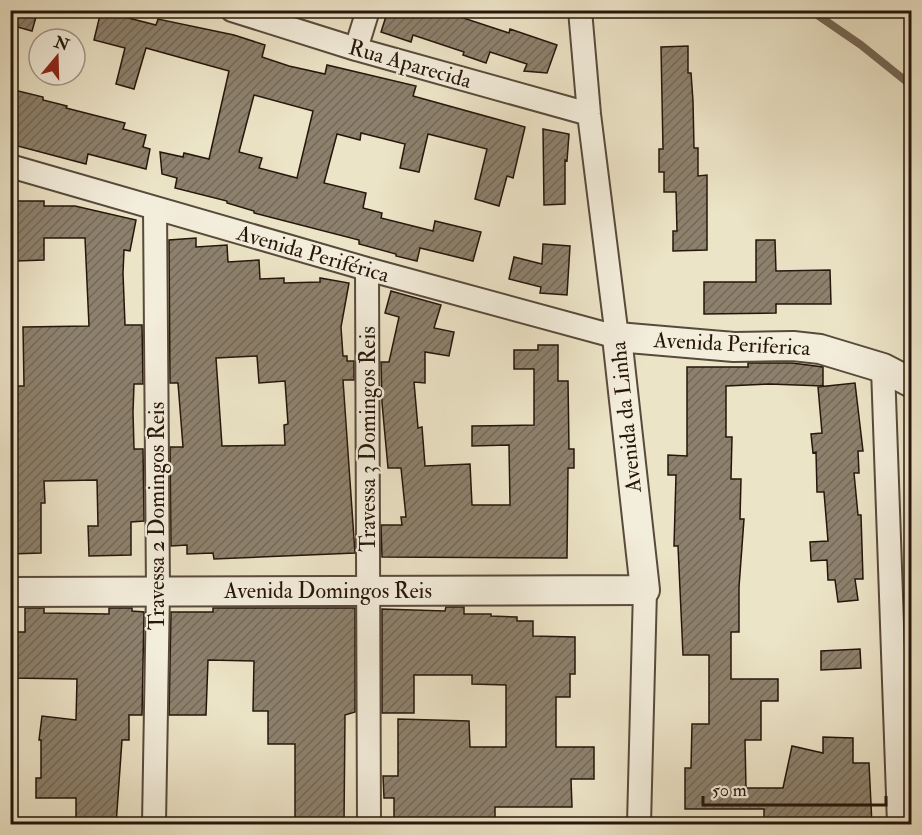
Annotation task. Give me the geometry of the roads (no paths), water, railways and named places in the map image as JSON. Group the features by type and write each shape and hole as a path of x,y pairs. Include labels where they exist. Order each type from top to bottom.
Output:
{"street":[{"name":"Rua Aparecida","path":"232,10 356,49 589,114"},
{"path":"356,49 368,10"},
{"name":"Avenida da Linha","path":"580,10 589,114 645,590 639,825"},
{"name":"Avenida Periférica","path":"10,166 367,269 617,337"},
{"name":"Travessa 2 Domingos Reis","path":"154,825 158,591 156,208"},
{"name":"Travessa 3 Domingos Reis","path":"367,269 369,825"},
{"name":"Avenida Periferica","path":"617,337 734,347 793,346 820,349 883,368 912,383"},
{"path":"883,368 899,825"},
{"name":"Avenida Domingos Reis","path":"10,592 645,590"}],"waterway":[{"path":"810,10 861,45 912,86"}]}
